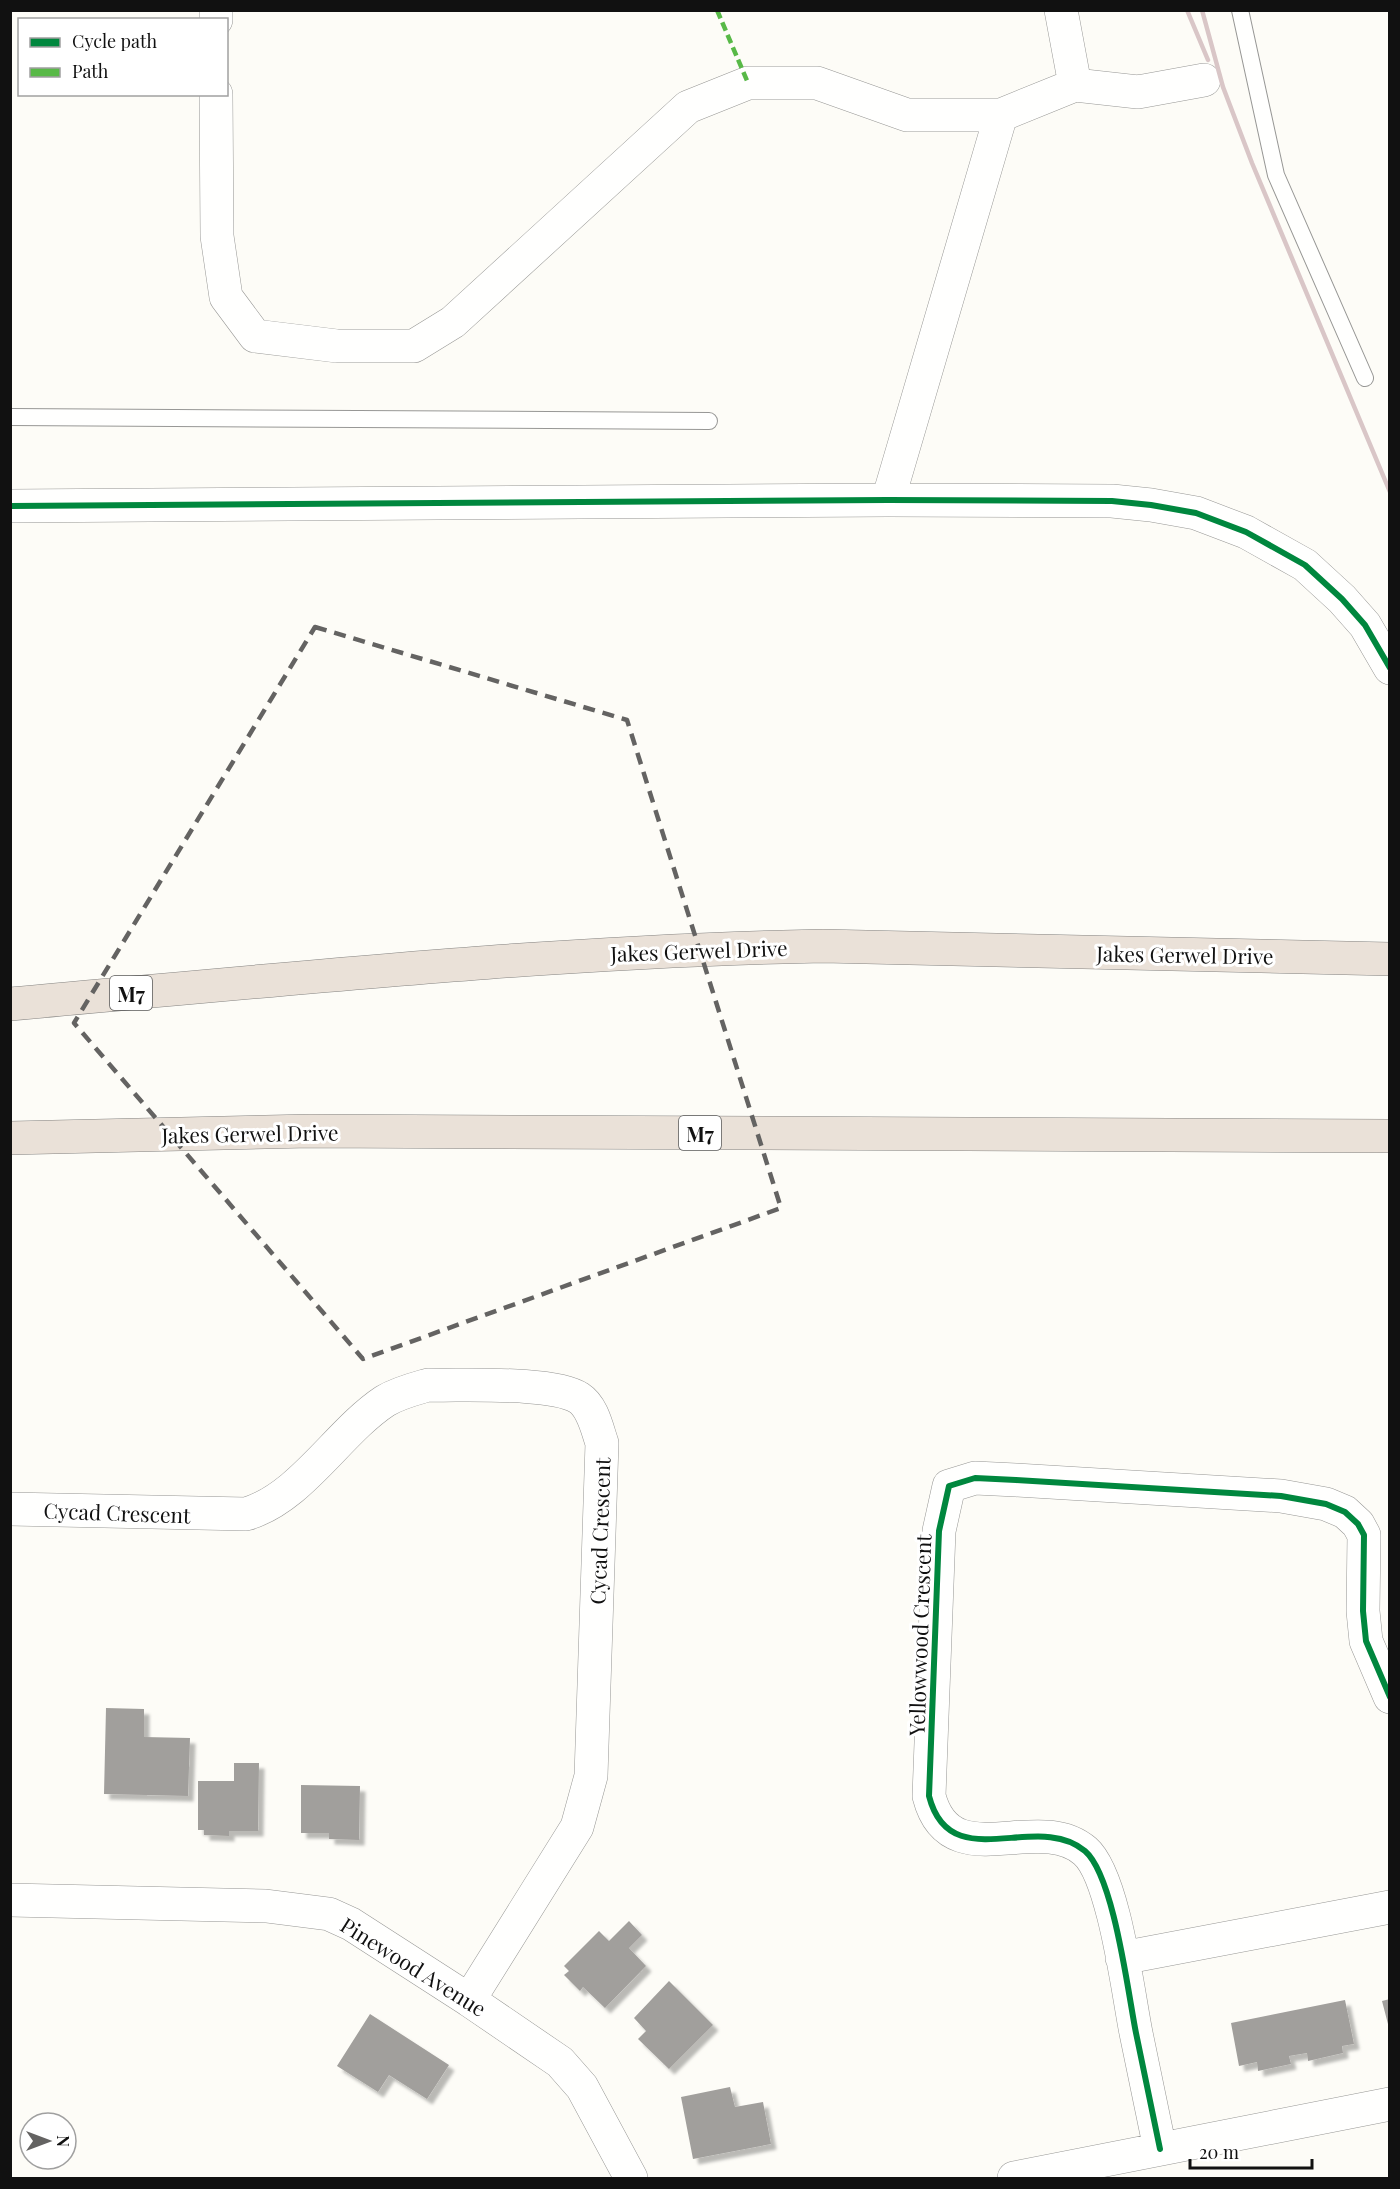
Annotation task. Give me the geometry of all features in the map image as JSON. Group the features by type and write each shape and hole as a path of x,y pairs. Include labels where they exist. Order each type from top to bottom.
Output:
{"highway":[{"name":"Jakes Gerwel Drive","path":"10,1004 491,961 767,947 834,946 1389,959"},
{"name":"Jakes Gerwel Drive","path":"10,1138 310,1131 1389,1136"}],"street":[{"path":"1061,10 1076,85"},
{"path":"216,96 217,236 226,297 255,336 337,346 414,346 453,322 688,107 748,82 817,82 907,115 1001,115 1076,85 1138,92 1204,80"},
{"path":"888,500 1001,115"},
{"path":"10,506 888,500 1112,501 1196,513 1246,532 1305,565 1342,598 1365,625 1389,669"},
{"name":"Cycad Crescent","path":"10,1509 246,1514 274,1502 385,1402 408,1390 428,1385 560,1390 581,1399 592,1414 602,1443 589,1785 577,1827 469,2000"},
{"name":"Yellowwood Crescent","path":"1160,2149 1122,1958 1101,1877 1086,1851 1070,1841 1042,1836 962,1837 949,1832 933,1812 929,1796 939,1531 949,1486 962,1481 986,1479 1281,1496 1326,1504 1345,1512 1358,1524 1364,1535 1366,1641 1389,1696"},
{"path":"10,1910 11,1899"},
{"name":"Pinewood Avenue","path":"11,1899 266,1906 329,1914 351,1924 560,2062 582,2087 631,2178"},
{"path":"1122,1958 1389,1907"},
{"path":"1014,2178 1389,2104"}],"lane":[{"path":"1240,10 1276,175 1365,378"},
{"path":"10,417 710,421"}],"highlighted area":[{"path":"315,627 627,720 781,1208 363,1359 74,1023"}],"building":[{"path":"106,1708 144,1709 144,1737 190,1738 188,1796 104,1794"},
{"path":"234,1763 259,1763 258,1831 229,1831 229,1836 204,1835 204,1830 198,1830 198,1781 234,1781"},
{"path":"301,1785 360,1786 359,1840 329,1839 329,1833 301,1833"},
{"path":"629,1921 642,1935 629,1948 646,1966 605,2008 583,1987 580,1991 564,1975 569,1971 564,1966 599,1931 609,1941"},
{"path":"669,1981 713,2025 669,2069 638,2039 646,2031 634,2018"},
{"path":"1390,1999 1390,2028 1389,2028 1382,2001"},
{"path":"1345,2000 1354,2044 1342,2046 1343,2053 1308,2061 1307,2053 1289,2056 1291,2064 1258,2071 1257,2062 1239,2066 1231,2023"},
{"path":"370,2014 449,2065 427,2099 389,2075 378,2092 337,2066"},
{"path":"730,2087 735,2107 763,2102 771,2144 693,2159 681,2097"}],"railway":[{"path":"1187,10 1208,60"},
{"path":"1202,10 1223,87 1252,163 1390,492"}],"marked path":[{"path":"717,10 748,83"}],"cycle path":[{"path":"10,506 888,500 1112,501 1151,505 1196,513 1246,532 1305,565 1342,599 1365,625 1390,668"},
{"path":"1160,2149 1112,1909 1095,1864 1085,1851 1065,1840 1043,1837 975,1839 955,1833 940,1820 929,1796 939,1531 949,1486 975,1478 1281,1496 1326,1504 1345,1512 1358,1524 1364,1535 1363,1611 1366,1641 1390,1697"}]}
